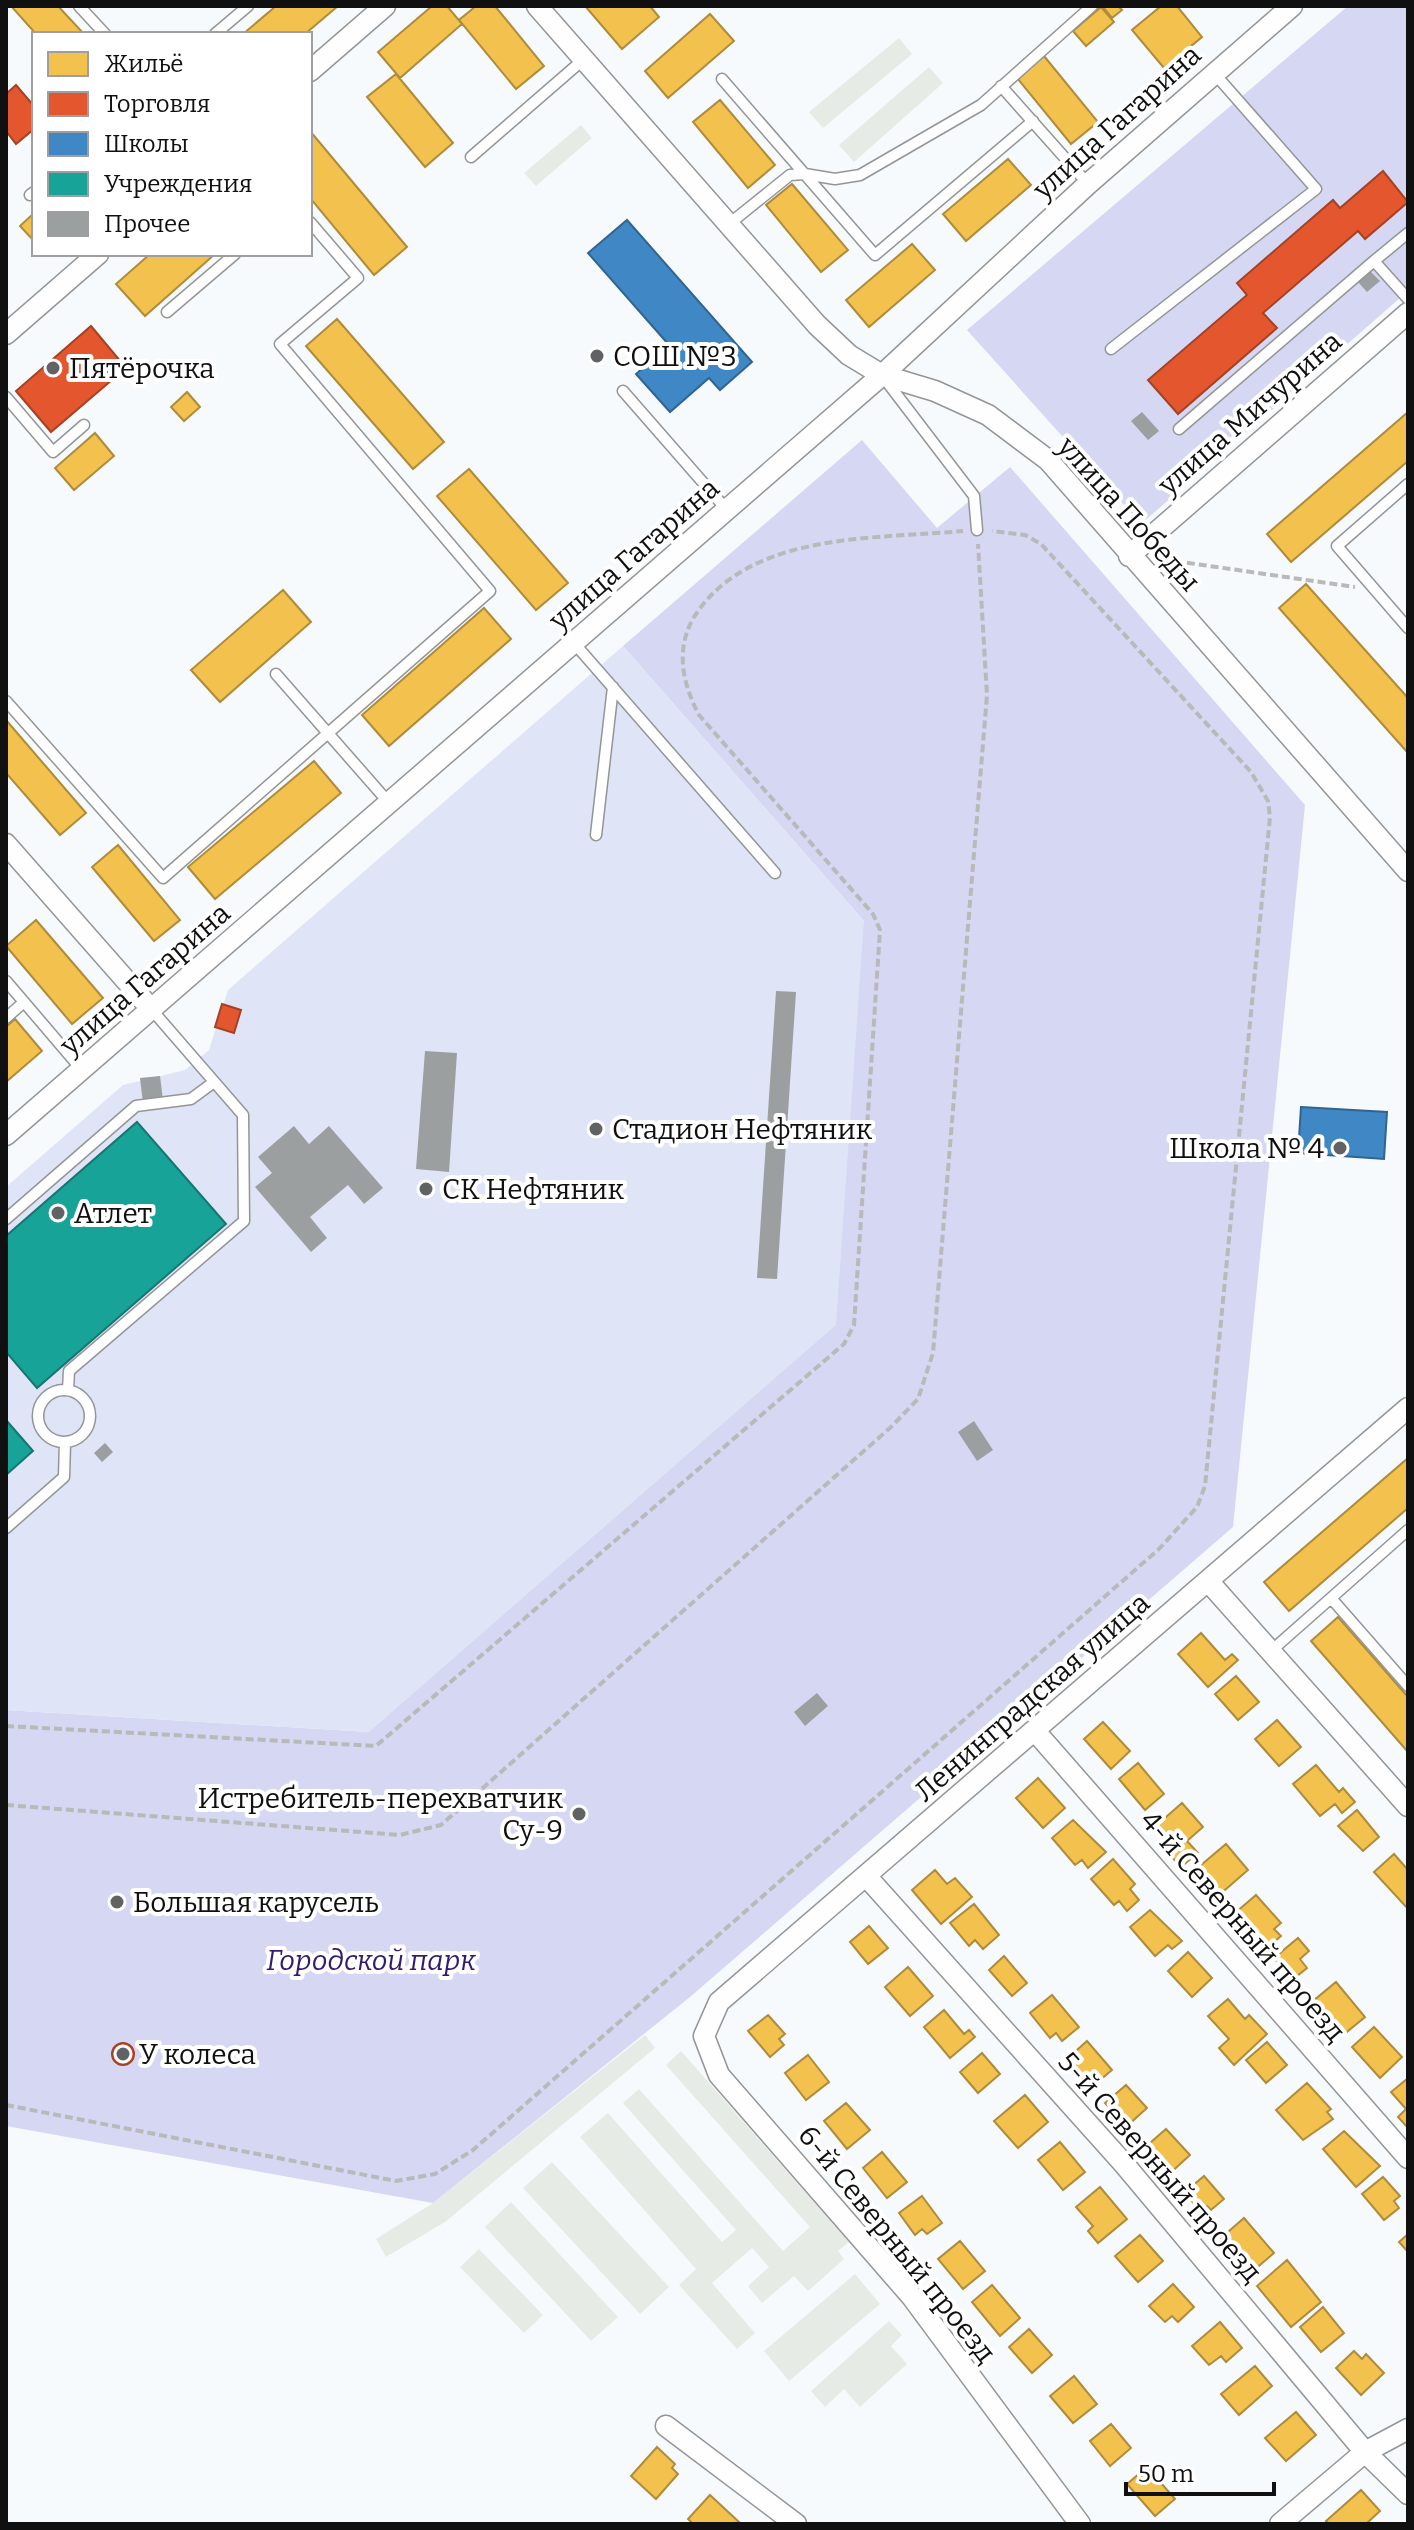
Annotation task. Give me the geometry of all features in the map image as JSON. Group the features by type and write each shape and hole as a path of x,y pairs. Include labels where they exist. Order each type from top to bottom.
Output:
{"street":[{"path":"312,69 385,6"},
{"name":"улица Победы","path":"537,6 817,325 849,355 882,375 935,391 988,415 1048,460 1408,871"},
{"name":"улица Гагарина","path":"6,1135 882,375 1088,184 1292,6"},
{"path":"6,334 96,256"},
{"name":"улица Мичурина","path":"1129,556 1408,313"},
{"path":"6,844 152,1010"},
{"name":"Ленинградская улица","path":"704,2036 719,2002 1408,1408"},
{"path":"1208,1581 1408,1806"},
{"name":"4-й Северный проезд","path":"1035,1731 1408,2158"},
{"name":"5-й Северный проезд","path":"867,1877 1124,2164 1365,2452 1408,2494"},
{"name":"6-й Северный проезд","path":"704,2036 719,2075 912,2297 1080,2524"},
{"path":"666,2426 796,2524"},
{"path":"1280,2524 1365,2452 1408,2429"}],"lane":[{"path":"79,6 103,32"},
{"path":"217,32 248,6"},
{"path":"729,224 790,175 835,179 860,175 981,105 1092,6"},
{"path":"471,157 584,59"},
{"path":"1111,349 1316,189 1214,73"},
{"path":"722,79 875,255 1033,121"},
{"path":"1001,86 1088,184"},
{"path":"6,701 163,878 490,591 280,344 358,278 312,224"},
{"path":"1179,429 1408,233"},
{"path":"167,312 233,256"},
{"path":"1374,261 1408,299"},
{"path":"882,375 974,496 977,530"},
{"path":"623,391 727,510"},
{"path":"6,397 53,452 84,425"},
{"path":"1408,484 1337,546 1408,628"},
{"path":"574,643 775,873"},
{"path":"276,674 390,804"},
{"path":"596,835 613,687"},
{"path":"6,981 83,1070"},
{"path":"6,1018 24,1002"},
{"path":"68,1390 69,1371 244,1221 243,1115 152,1010"},
{"path":"6,1219 136,1106 191,1099 214,1082"},
{"path":"68,1390 83,1398 91,1413 87,1430 65,1442 49,1437 38,1415 51,1393 68,1390"},
{"path":"6,1528 64,1477 65,1442"},
{"path":"1271,1651 1408,1530"},
{"path":"1331,1598 1408,1686"}],"path":[{"path":"6,1805 400,1835 441,1825 891,1427 918,1399 933,1353 987,695 987,646 977,530"},
{"path":"6,1726 376,1746 844,1344 854,1325 880,930 873,914 699,715 687,693 682,650 687,630 708,598 733,573 758,561 839,543 977,530 1025,535 1041,544 1251,772 1268,801 1268,832 1205,1486 1197,1507 1159,1549 479,2144 435,2174 396,2181 6,2105"},
{"path":"1175,561 1375,590"}],"shaded area":[{"path":"899,38 912,54 823,128 809,112"},
{"path":"929,67 943,83 854,162 839,145"},
{"path":"581,125 592,138 536,186 524,173"},
{"name":"СК Нефтяник","path":"623,646 864,921 836,1325 369,1732 6,1710 6,1187 123,1085 185,1070 209,1050 228,990"},
{"path":"645,2035 655,2048 445,2222 386,2257 376,2239 433,2203"},
{"path":"681,2051 849,2242 838,2251 844,2259 808,2291 794,2276 762,2303 748,2286 769,2267 752,2248 712,2283 755,2333 737,2349 679,2285 696,2269 580,2137 608,2113 722,2242 736,2230 623,2103 639,2089 783,2251 810,2227 666,2065"},
{"path":"552,2162 669,2287 640,2314 523,2188"},
{"path":"511,2202 618,2317 591,2341 485,2227"},
{"path":"479,2249 543,2315 524,2333 460,2267"},
{"path":"855,2274 880,2304 789,2381 764,2351"},
{"path":"889,2321 902,2335 891,2346 907,2364 860,2407 844,2389 825,2407 811,2391"}],"green space":[{"path":"1348,6 1408,6 1408,291 1141,524 967,330"},
{"name":"Городской парк","path":"862,440 937,528 1010,467 1305,805 1233,1527 690,1997 433,2203 6,2126 6,1710 369,1732 864,921 623,646"}],"building: Жильё":[{"path":"11,6 58,6 82,32 34,32"},
{"path":"276,6 338,6 307,32 245,32"},
{"path":"432,6 447,6 462,24 400,78 378,52"},
{"path":"476,6 495,6 544,66 516,89 459,20"},
{"path":"585,6 650,6 659,17 622,49"},
{"path":"1102,6 1118,6 1122,10 1112,18"},
{"path":"1161,6 1177,6 1202,37 1164,68 1132,30"},
{"path":"1101,7 1114,22 1086,46 1073,31"},
{"path":"710,14 734,41 668,98 645,71"},
{"path":"1044,56 1098,122 1071,144 1017,78"},
{"path":"396,74 453,143 425,167 367,97"},
{"path":"720,100 775,165 748,188 693,122"},
{"path":"312,133 407,247 374,275 312,200"},
{"path":"1008,159 1031,185 966,241 943,214"},
{"path":"792,184 848,250 821,272 766,205"},
{"path":"32,215 32,239 20,226"},
{"path":"912,244 935,270 869,327 846,300"},
{"path":"148,256 213,256 145,316 116,284"},
{"path":"337,319 444,442 413,469 306,346"},
{"path":"187,392 200,407 184,421 171,407"},
{"path":"1408,412 1408,461 1291,562 1267,534"},
{"path":"95,433 114,456 74,490 55,468"},
{"path":"469,469 568,583 536,610 437,496"},
{"path":"1306,584 1408,698 1408,753 1279,608"},
{"path":"283,590 311,622 220,702 191,670"},
{"path":"484,608 511,639 389,746 362,715"},
{"path":"6,720 86,813 60,835 6,773"},
{"path":"314,761 341,793 215,899 188,867"},
{"path":"118,845 180,920 154,941 92,867"},
{"path":"36,920 103,998 72,1024 6,946"},
{"path":"15,1019 42,1051 6,1082 6,1027"},
{"path":"1408,1458 1408,1508 1289,1611 1264,1582"},
{"path":"1338,1617 1408,1697 1408,1752 1311,1641"},
{"path":"1201,1633 1225,1660 1232,1654 1238,1660 1208,1687 1178,1654"},
{"path":"1236,1676 1259,1702 1238,1720 1215,1694"},
{"path":"1277,1720 1301,1747 1279,1766 1255,1739"},
{"path":"1103,1722 1130,1751 1111,1769 1084,1739"},
{"path":"1138,1763 1164,1794 1145,1810 1119,1779"},
{"path":"1316,1765 1339,1792 1343,1788 1355,1802 1342,1813 1335,1804 1320,1816 1293,1784"},
{"path":"1038,1778 1065,1808 1043,1828 1016,1798"},
{"path":"1182,1803 1203,1827 1187,1841 1198,1853 1181,1867 1170,1855 1178,1848 1158,1824"},
{"path":"1357,1810 1379,1837 1363,1851 1338,1826"},
{"path":"1073,1820 1106,1852 1088,1868 1082,1860 1075,1865 1052,1838"},
{"path":"1226,1844 1248,1870 1218,1896 1195,1870"},
{"path":"1394,1854 1408,1870 1408,1909 1374,1872"},
{"path":"1113,1859 1135,1884 1130,1889 1139,1900 1127,1911 1119,1901 1114,1905 1091,1879"},
{"path":"935,1870 947,1884 955,1878 972,1897 941,1924 912,1890"},
{"path":"1256,1895 1281,1923 1274,1929 1281,1936 1258,1956 1250,1946 1258,1939 1235,1913"},
{"path":"974,1904 999,1935 983,1949 975,1940 969,1946 950,1923"},
{"path":"1150,1910 1182,1941 1172,1949 1168,1945 1155,1956 1130,1927"},
{"path":"869,1926 888,1948 868,1964 850,1942"},
{"path":"1298,1938 1309,1951 1300,1959 1307,1968 1292,1980 1274,1958"},
{"path":"1188,1952 1212,1978 1192,1997 1168,1971"},
{"path":"1004,1956 1027,1983 1012,1996 989,1970"},
{"path":"908,1967 933,1996 910,2016 885,1987"},
{"path":"1336,1982 1365,2017 1342,2036 1313,2001"},
{"path":"1052,1995 1079,2027 1062,2041 1056,2033 1050,2038 1030,2013"},
{"path":"1228,1999 1245,2019 1249,2015 1267,2034 1234,2065 1219,2048 1229,2039 1208,2016"},
{"path":"944,2010 964,2034 969,2030 975,2037 950,2058 924,2027"},
{"path":"768,2015 785,2034 779,2039 784,2045 770,2057 748,2031"},
{"path":"1374,2027 1402,2057 1380,2078 1352,2047"},
{"path":"1087,2041 1112,2070 1093,2086 1068,2058"},
{"path":"1267,2042 1287,2065 1266,2083 1246,2060"},
{"path":"982,2053 1000,2074 978,2093 960,2072"},
{"path":"808,2055 829,2082 806,2100 785,2073"},
{"path":"1408,2078 1408,2128 1398,2117 1406,2109 1391,2092"},
{"path":"1307,2083 1331,2109 1327,2112 1333,2119 1303,2140 1276,2110"},
{"path":"1126,2085 1147,2108 1127,2126 1105,2103"},
{"path":"1025,2095 1048,2122 1018,2148 994,2121"},
{"path":"846,2103 870,2130 847,2149 824,2121"},
{"path":"1166,2129 1190,2155 1167,2176 1143,2149"},
{"path":"1344,2131 1380,2166 1356,2187 1323,2149"},
{"path":"1060,2142 1085,2172 1063,2190 1038,2160"},
{"path":"882,2152 907,2182 887,2198 863,2168"},
{"path":"1204,2176 1224,2199 1211,2210 1207,2206 1201,2211 1184,2193"},
{"path":"1383,2177 1400,2196 1394,2201 1399,2208 1384,2220 1362,2194"},
{"path":"1100,2187 1127,2219 1098,2243 1088,2231 1093,2226 1076,2207"},
{"path":"922,2196 942,2223 927,2234 922,2229 915,2235 899,2213"},
{"path":"1244,2218 1274,2253 1247,2276 1237,2265 1242,2261 1221,2238"},
{"path":"1408,2234 1408,2252 1399,2242"},
{"path":"1140,2235 1163,2261 1138,2282 1115,2256"},
{"path":"960,2241 985,2271 963,2289 938,2259"},
{"path":"1287,2260 1321,2302 1291,2327 1257,2286"},
{"path":"1173,2284 1194,2307 1178,2322 1172,2316 1165,2322 1149,2306"},
{"path":"992,2285 1020,2318 1000,2336 972,2302"},
{"path":"1323,2307 1344,2333 1321,2352 1300,2327"},
{"path":"1220,2322 1242,2348 1226,2362 1221,2356 1209,2365 1192,2346"},
{"path":"1029,2329 1052,2355 1032,2373 1009,2347"},
{"path":"1354,2351 1362,2359 1366,2354 1384,2373 1361,2395 1336,2368"},
{"path":"1255,2366 1272,2386 1239,2415 1221,2394"},
{"path":"1074,2376 1097,2404 1073,2423 1050,2396"},
{"path":"1296,2412 1316,2435 1286,2461 1265,2438"},
{"path":"1111,2424 1131,2448 1110,2466 1090,2441"},
{"path":"657,2447 675,2464 672,2468 678,2474 656,2499 631,2476"},
{"path":"1147,2467 1175,2499 1155,2516 1127,2484"},
{"path":"1361,2490 1380,2511 1366,2524 1329,2524 1326,2521"},
{"path":"710,2495 740,2524 693,2524 688,2519"}],"building: Торговля":[{"path":"16,85 32,104 32,131 16,144 6,131 6,94"},
{"path":"1383,171 1408,202 1365,239 1358,231 1263,313 1277,328 1178,414 1148,380 1247,295 1237,283 1333,200 1340,208"},
{"path":"91,326 126,368 51,432 16,391"},
{"path":"222,1004 241,1010 234,1033 215,1027"},
{"name":"У колеса","path":"123,2043 131,2046 134,2054 131,2062 123,2065 115,2062 112,2054 115,2046"}],"building: Школы":[{"path":"627,220 752,362 720,390 709,378 670,412 636,374 669,345 588,253"},
{"path":"1301,1107 1387,1112 1384,1159 1298,1153"}],"building: Учреждения":[{"path":"137,1122 226,1224 37,1388 6,1352 6,1236"},
{"path":"6,1420 33,1451 6,1475"}],"building: Прочее":[{"path":"1370,271 1380,281 1367,292 1358,282"},
{"path":"1142,412 1159,431 1148,440 1131,421"},
{"path":"776,991 796,992 777,1279 757,1278"},
{"path":"425,1051 457,1053 449,1172 416,1169"},
{"path":"160,1076 163,1100 143,1103 140,1078"},
{"path":"294,1126 309,1144 329,1126 383,1188 364,1204 348,1185 310,1217 327,1238 311,1252 255,1187 272,1173 258,1157"},
{"path":"974,1421 993,1450 977,1461 958,1432"},
{"path":"105,1443 113,1452 102,1462 94,1453"},
{"path":"817,1693 828,1706 805,1726 794,1712"}],"place":[{"name":"СОШ №3","path":"597,356"},
{"name":"Пятёрочка","path":"53,368"},
{"name":"Стадион Нефтяник","path":"596,1129"},
{"name":"Школа № 4","path":"1340,1148"},
{"name":"СК Нефтяник","path":"426,1189"},
{"name":"Атлет","path":"58,1213"},
{"name":"Истребитель-перехватчик Су-9","path":"579,1814"},
{"name":"Большая карусель","path":"117,1902"},
{"name":"У колеса","path":"123,2054"}]}
